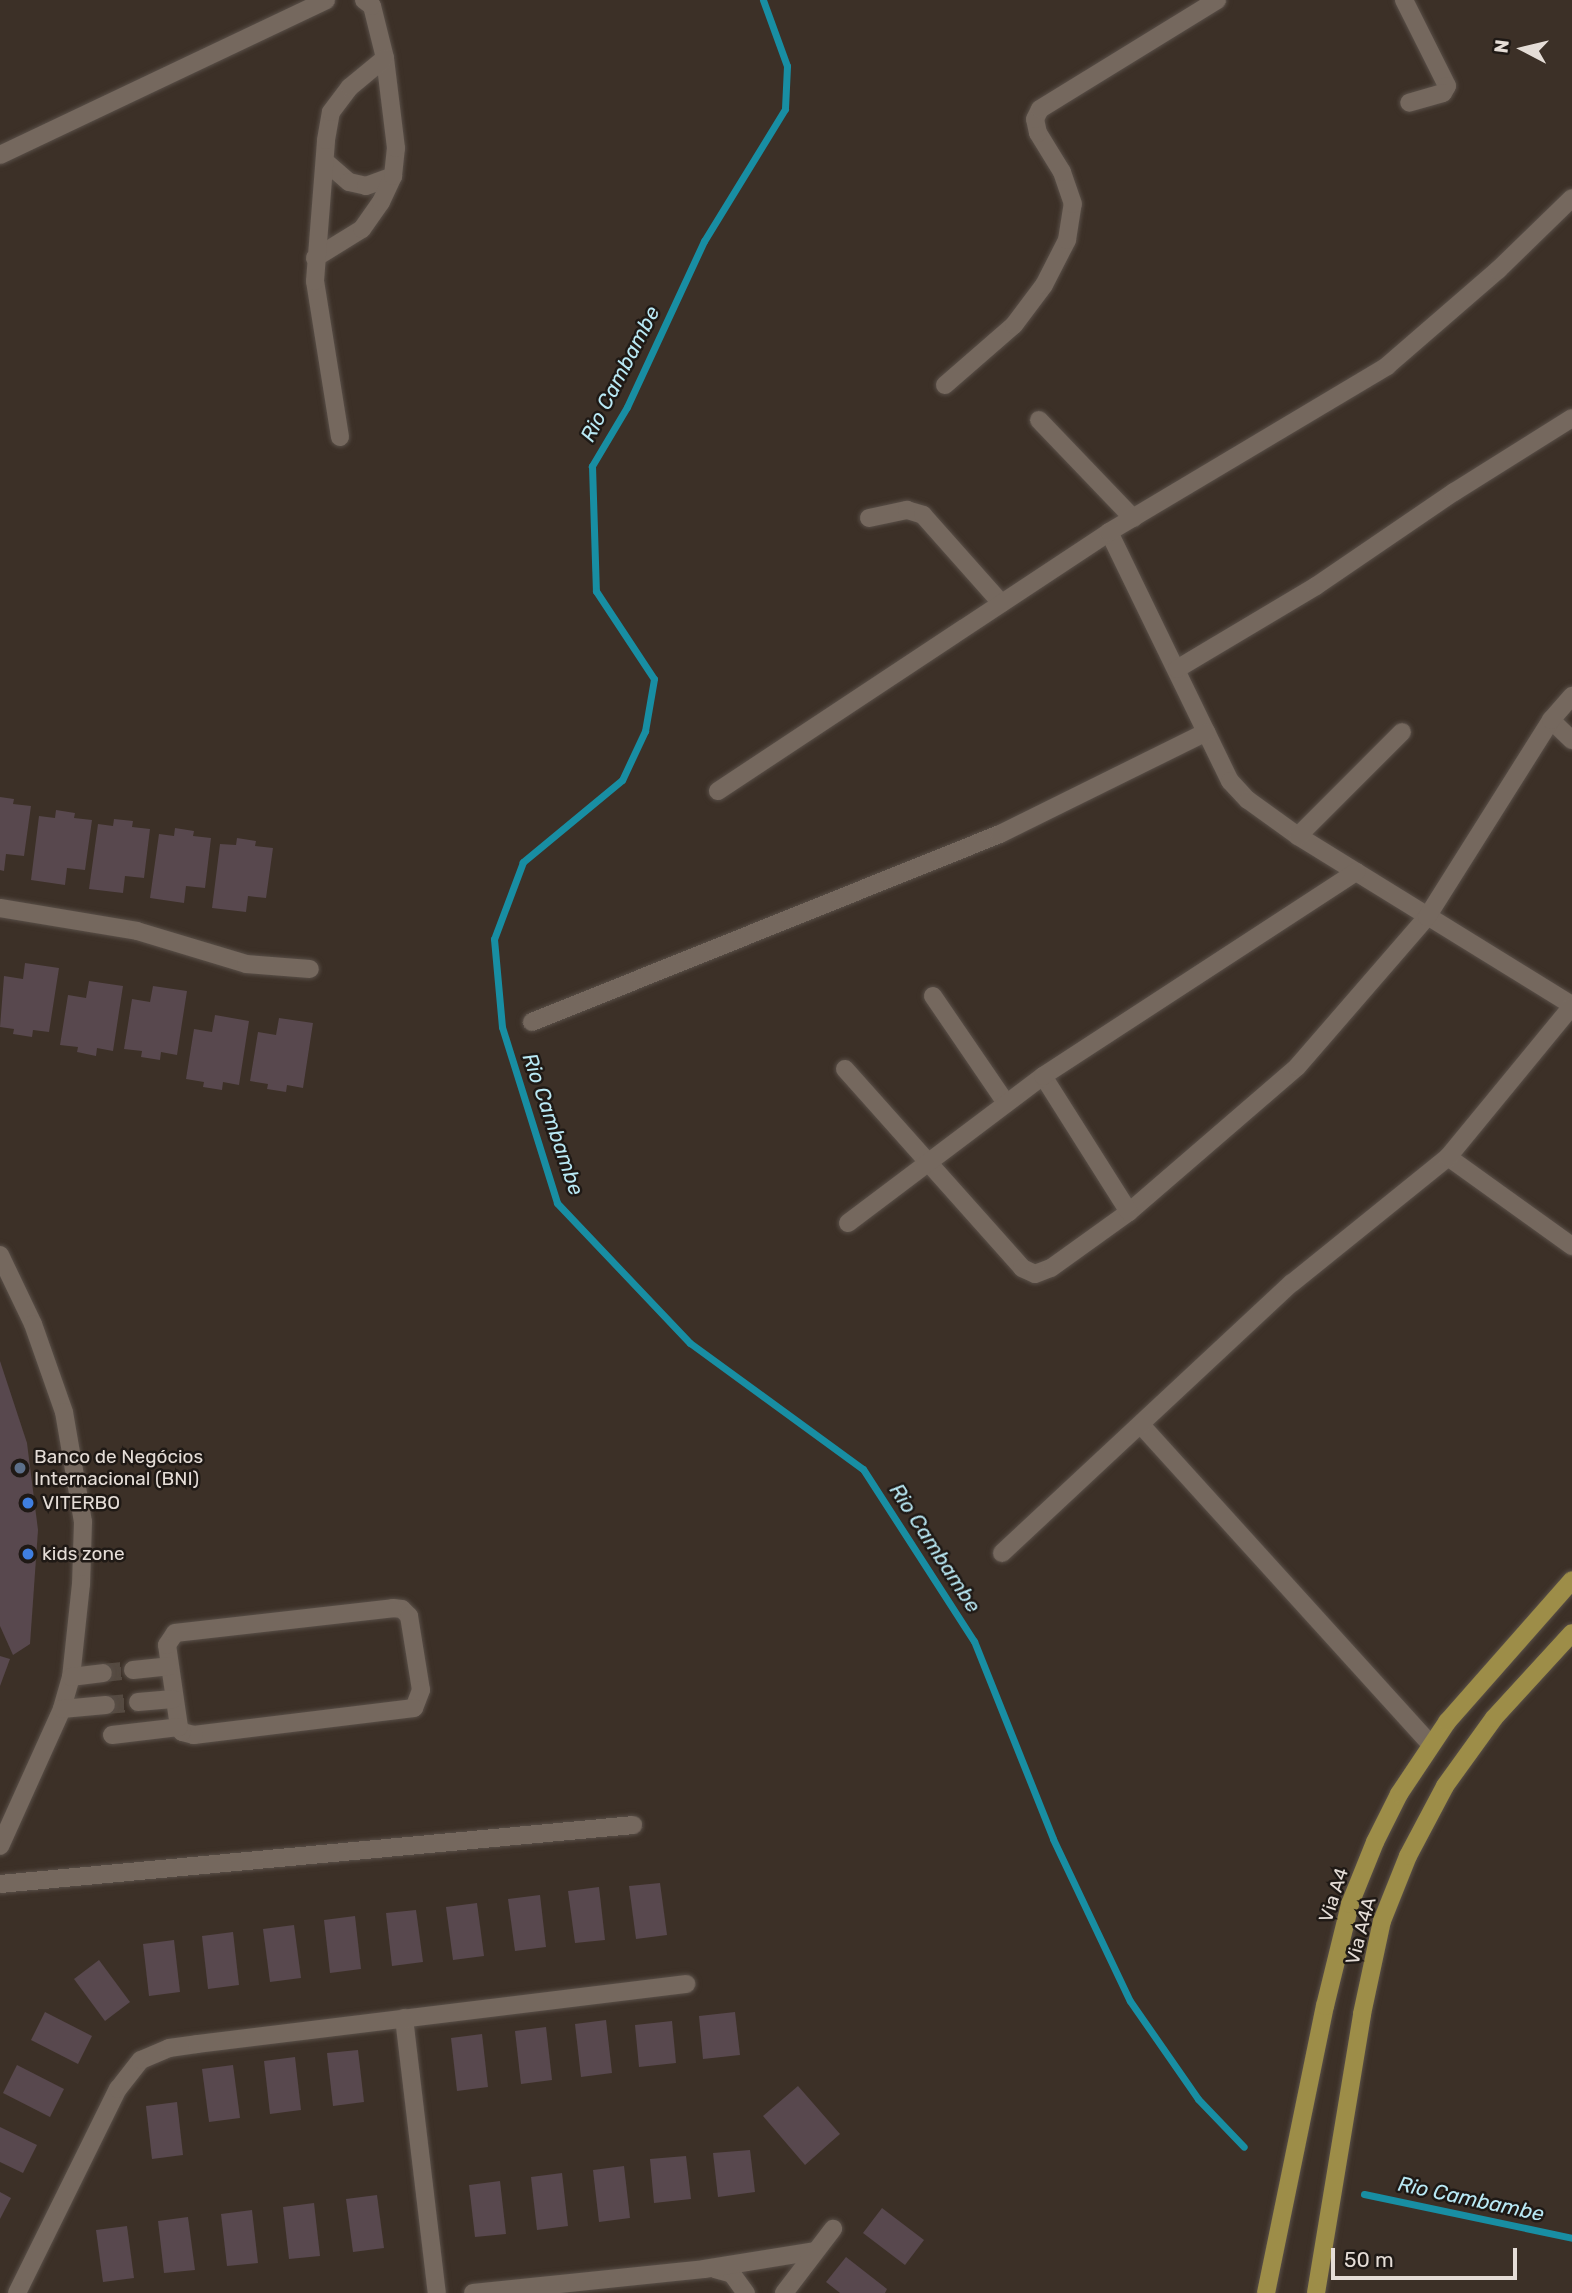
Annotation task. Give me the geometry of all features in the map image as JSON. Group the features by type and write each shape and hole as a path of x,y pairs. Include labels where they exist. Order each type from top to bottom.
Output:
{"main road":[{"name":"Via A4","path":"1268,2288 1325,2006 1350,1904 1399,1794 1431,1745 1466,1698 1572,1580"},
{"name":"Via A4A","path":"1316,2293 1362,2014 1382,1921 1408,1856 1445,1786 1494,1718 1572,1633"}],"street":[{"path":"0,155 326,0"},
{"path":"314,258 362,229 381,202 393,176 396,148 385,58 372,6 364,0"},
{"path":"945,385 1014,325 1044,285 1067,240 1073,204 1062,172 1038,133 1035,119 1040,109 1217,0"},
{"path":"1404,0 1447,86 1443,93 1409,103"},
{"path":"340,437 315,281 314,258 331,111 350,87 385,58"},
{"path":"327,163 349,182 366,186 393,176"},
{"path":"718,791 1109,532 1387,366 1498,270 1572,198"},
{"path":"1177,669 1316,586 1454,492 1572,418"},
{"path":"1039,420 1132,518"},
{"path":"869,518 907,510 923,515 1001,603"},
{"path":"1109,532 1230,781 1248,800 1298,836 1568,1003"},
{"path":"845,1069 1022,1268 1035,1274 1051,1268 1129,1212 1297,1068 1427,917 1551,720 1572,696"},
{"path":"1551,720 1572,740"},
{"path":"532,1022 1000,834 1206,732"},
{"path":"1298,836 1402,732"},
{"path":"848,1223 1042,1076 1356,872"},
{"path":"0,908 137,931 246,964 310,969"},
{"path":"1002,1553 1142,1426 1292,1283 1448,1157 1568,1003 1572,982"},
{"path":"933,996 1006,1103"},
{"path":"1042,1076 1129,1212"},
{"path":"1448,1157 1572,1246"},
{"path":"0,1255 33,1324 64,1412 83,1522 81,1584 71,1677 62,1709 0,1846"},
{"path":"1142,1426 1431,1745"},
{"path":"397,1608 409,1616 421,1690 414,1708 194,1735 182,1732 178,1727 169,1666 167,1645 171,1636 179,1632 397,1608"},
{"path":"133,1670 169,1666"},
{"path":"71,1677 103,1673"},
{"path":"138,1702 173,1699"},
{"path":"62,1709 106,1705"},
{"path":"112,1735 178,1727"},
{"path":"0,1884 633,1825"},
{"path":"17,2293 118,2089 141,2060 169,2048 686,1984"},
{"path":"404,2018 437,2293"},
{"path":"784,2293 833,2229"},
{"path":"473,2293 704,2269 816,2252"},
{"path":"704,2269 719,2269 732,2274 747,2293"}],"building":[{"path":"0,797 14,799 13,804 31,806 24,856 6,854 4,871 0,870"},
{"path":"56,810 75,813 74,818 92,820 85,870 67,868 65,885 31,880 39,816 55,818"},
{"path":"114,819 133,821 132,827 150,829 144,878 125,876 123,893 89,889 98,824 113,826"},
{"path":"175,828 194,831 193,836 211,838 205,888 186,886 184,903 150,898 159,834 174,836"},
{"path":"237,838 256,841 255,846 273,848 266,898 248,896 246,912 212,908 220,844 236,845"},
{"path":"25,963 59,968 49,1032 33,1030 32,1037 13,1034 14,1029 0,1027 4,976 23,979"},
{"path":"89,981 123,986 113,1051 97,1048 96,1056 77,1052 78,1047 60,1045 68,995 86,998"},
{"path":"153,986 187,991 177,1055 161,1052 160,1060 141,1057 142,1051 124,1049 132,999 150,1002"},
{"path":"215,1015 249,1021 239,1085 223,1082 222,1090 203,1087 204,1082 186,1079 194,1029 212,1032"},
{"path":"279,1018 313,1023 303,1088 287,1085 286,1092 267,1089 268,1084 250,1081 258,1032 276,1035"},
{"path":"0,1361 27,1443 38,1530 30,1644 13,1655 0,1626"},
{"path":"0,1656 10,1659 0,1686"},
{"path":"660,1883 667,1935 636,1939 629,1886"},
{"path":"599,1887 605,1940 575,1943 568,1891"},
{"path":"540,1895 546,1947 515,1951 508,1899"},
{"path":"477,1903 484,1956 453,1960 446,1907"},
{"path":"416,1910 423,1962 392,1966 386,1913"},
{"path":"355,1916 361,1969 330,1973 324,1920"},
{"path":"294,1925 301,1978 270,1982 263,1929"},
{"path":"233,1932 239,1985 208,1989 202,1936"},
{"path":"174,1940 180,1992 149,1996 143,1944"},
{"path":"99,1960 130,2002 105,2021 74,1979"},
{"path":"45,2012 92,2036 78,2064 31,2040"},
{"path":"735,2012 740,2055 703,2059 699,2016"},
{"path":"606,2020 612,2073 581,2077 575,2024"},
{"path":"672,2021 676,2063 639,2067 635,2025"},
{"path":"546,2027 552,2080 521,2084 515,2031"},
{"path":"482,2034 488,2087 457,2091 451,2038"},
{"path":"358,2050 364,2102 333,2106 327,2053"},
{"path":"295,2057 301,2110 270,2114 264,2061"},
{"path":"17,2065 64,2089 50,2117 3,2093"},
{"path":"233,2065 240,2118 209,2122 202,2069"},
{"path":"798,2086 840,2134 805,2165 763,2116"},
{"path":"177,2102 183,2155 152,2159 146,2106"},
{"path":"0,2127 37,2145 23,2173 0,2162"},
{"path":"750,2150 755,2192 718,2197 713,2153"},
{"path":"686,2156 691,2199 654,2203 650,2159"},
{"path":"624,2166 630,2218 599,2222 593,2170"},
{"path":"562,2173 568,2226 537,2230 531,2177"},
{"path":"500,2181 506,2234 475,2237 469,2185"},
{"path":"0,2192 11,2198 0,2219"},
{"path":"377,2195 384,2248 353,2252 346,2199"},
{"path":"314,2203 320,2256 289,2259 283,2207"},
{"path":"882,2208 924,2240 905,2265 863,2233"},
{"path":"252,2210 258,2263 227,2266 221,2214"},
{"path":"188,2217 195,2270 164,2273 158,2221"},
{"path":"127,2226 134,2278 103,2282 96,2230"},
{"path":"846,2257 887,2289 885,2293 840,2293 826,2282"}],"waterway":[{"name":"Rio Cambambe","path":"763,0 787,66 785,109 704,241 627,407 592,466 596,591 654,679 645,731 622,780 523,862 494,939 502,1027 557,1203 690,1343 863,1469 974,1641 1053,1839 1130,2001 1198,2099 1244,2147"},
{"name":"Rio Cambambe","path":"1364,2194 1572,2238"}],"tunnel":[{"path":"103,1673 133,1670"},
{"path":"106,1705 138,1702"}],"place":[{"name":"Banco de Negócios Internacional (BNI)","path":"20,1468"},
{"name":"VITERBO","path":"28,1503"},
{"name":"kids zone","path":"28,1554"}]}
